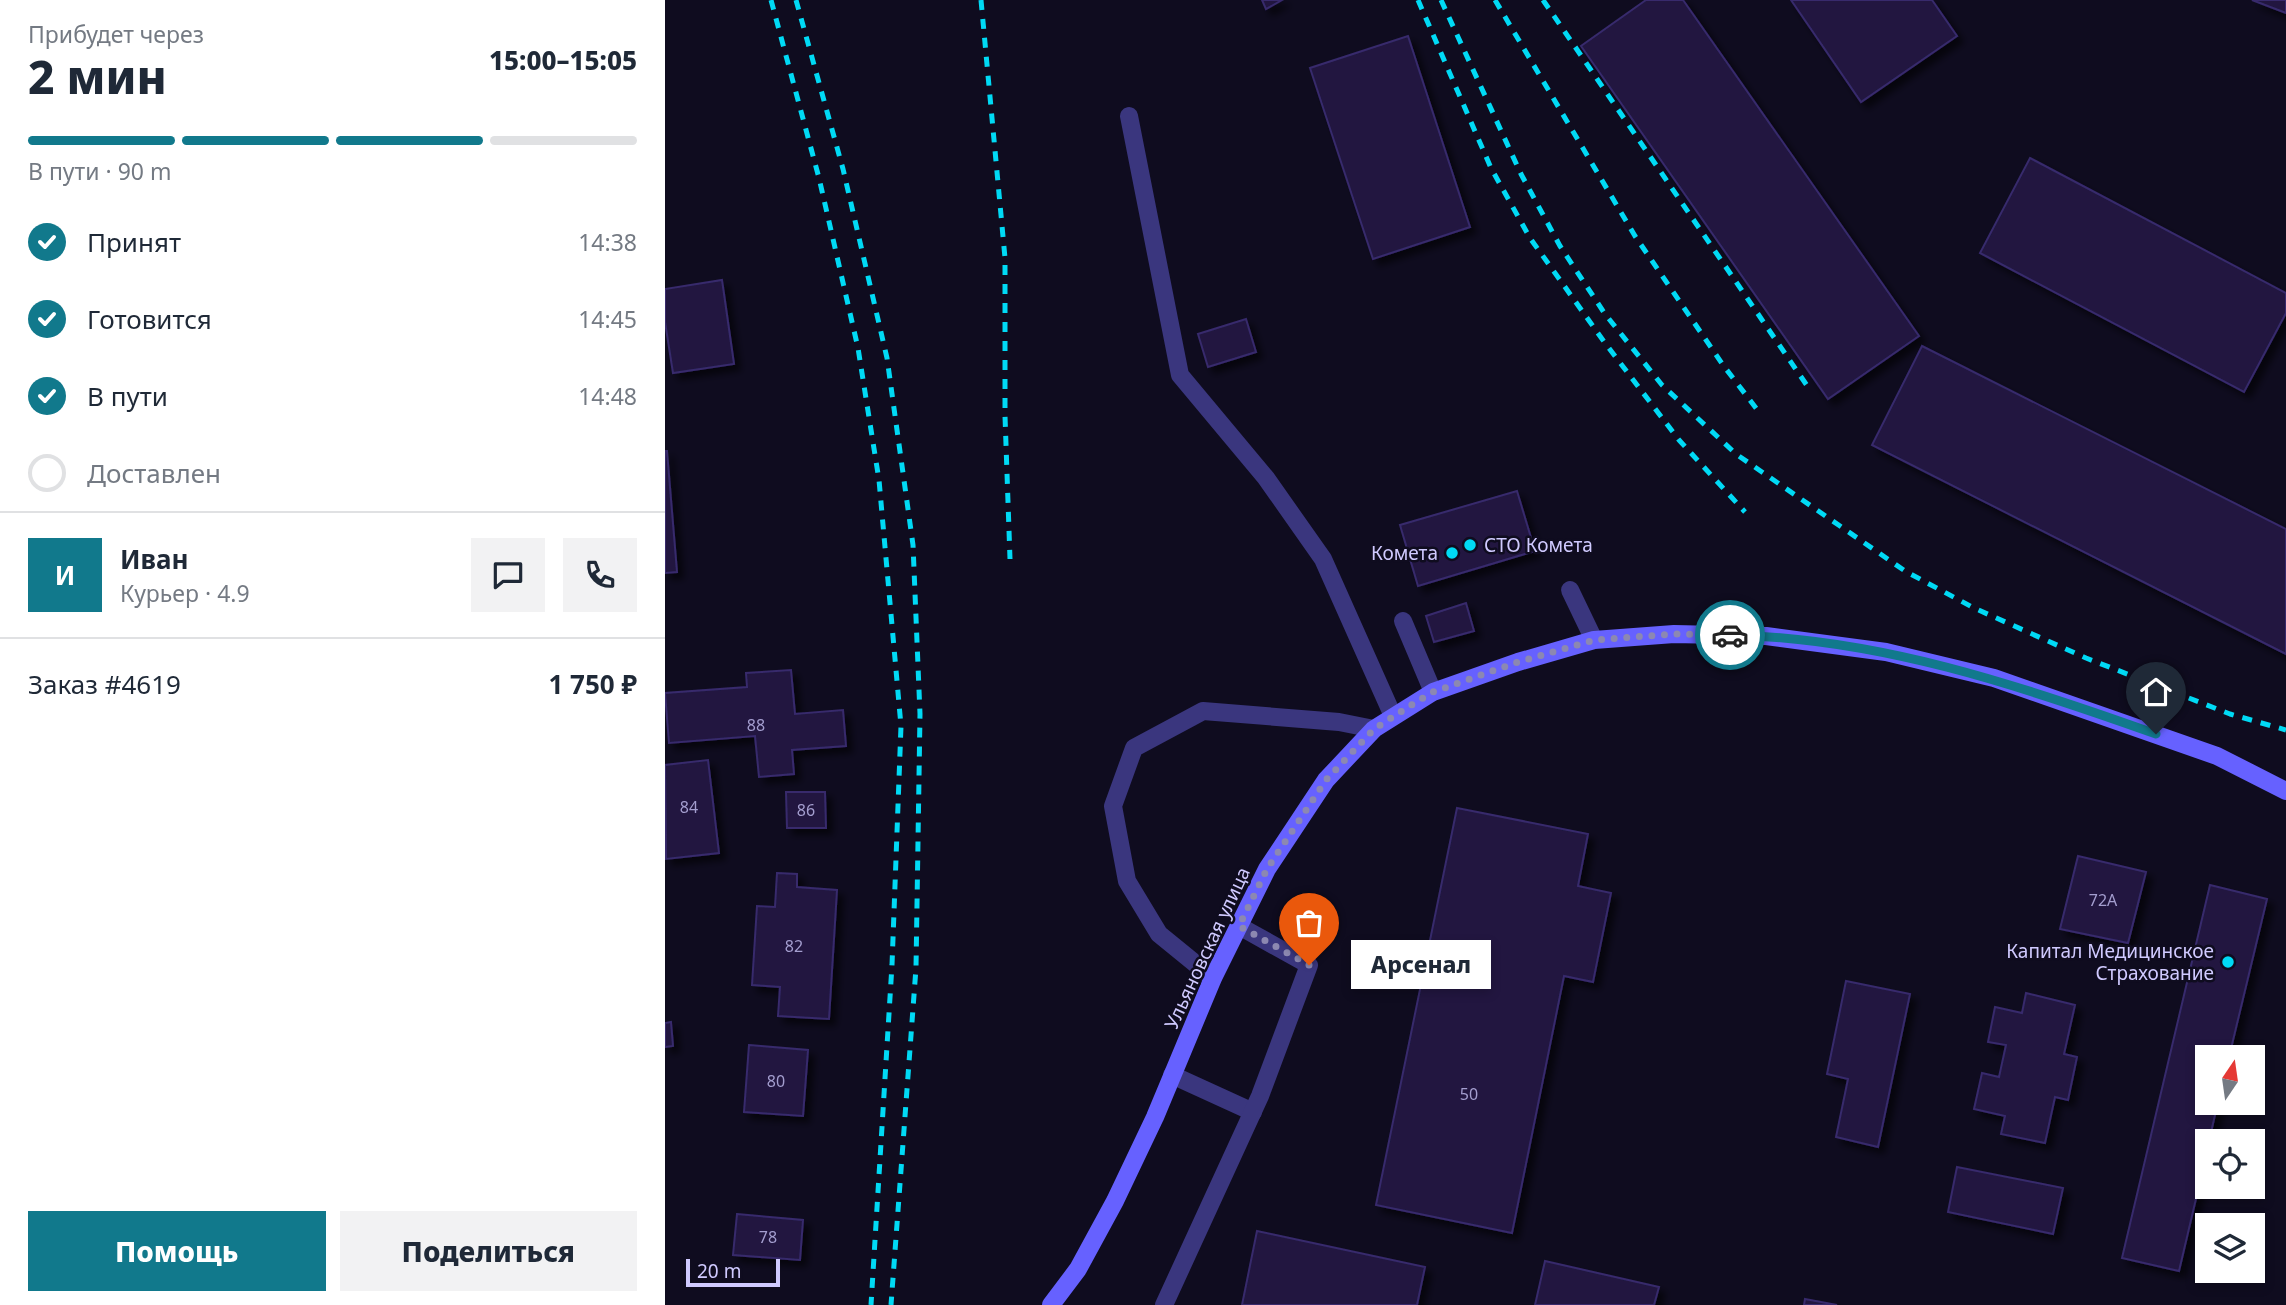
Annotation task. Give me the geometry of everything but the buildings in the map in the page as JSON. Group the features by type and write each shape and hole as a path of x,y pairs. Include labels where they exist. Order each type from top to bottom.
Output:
{"main road":[{"name":"Ульяновская улица","path":"1051,1305 1078,1269 1115,1201 1155,1117 1213,978 1267,869 1326,780 1374,729 1433,692 1518,662 1594,640 1674,634 1766,636 1886,652 1994,678 2217,756 2286,791"}],"lane":[{"path":"1129,116 1180,375 1266,478 1323,559 1393,716"},
{"path":"1570,590 1594,640"},
{"path":"1403,621 1433,692"},
{"path":"1213,978 1159,934 1126,881 1113,806 1134,748 1203,711 1339,722 1374,729"},
{"path":"1164,1305 1253,1112 1309,965 1239,926"},
{"path":"1172,1075 1253,1112"}],"railway":[{"path":"771,0 819,178 858,348 879,480 901,726 892,965 871,1305"},
{"path":"796,0 843,169 887,358 913,545 920,714 916,968 891,1305"},
{"path":"981,0 1005,258 1005,416 1010,559"},
{"path":"1418,0 1491,168 1530,238 1679,440 1745,512"},
{"path":"1441,0 1521,174 1560,246 1605,314 1662,385 1736,454 1905,571 1974,608 2086,658 2230,714 2286,730"},
{"path":"1495,0 1635,236 1723,365 1759,412"},
{"path":"1543,0 1808,387"}],"way so far":[{"path":"1309,965 1239,926 1267,869 1326,780 1374,729 1433,692 1518,662 1594,640 1674,634 1730,635"}],"place":[{"name":"СТО Комета","path":"1470,545"},
{"name":"Комета","path":"1452,553"},
{"name":"Капитал Медицинское Страхование","path":"2228,962"},
{"name":"Арсенал","path":"1309,965"}],"route":[{"path":"1730,635 1766,636 1886,652 1994,678 2156,734"}]}
